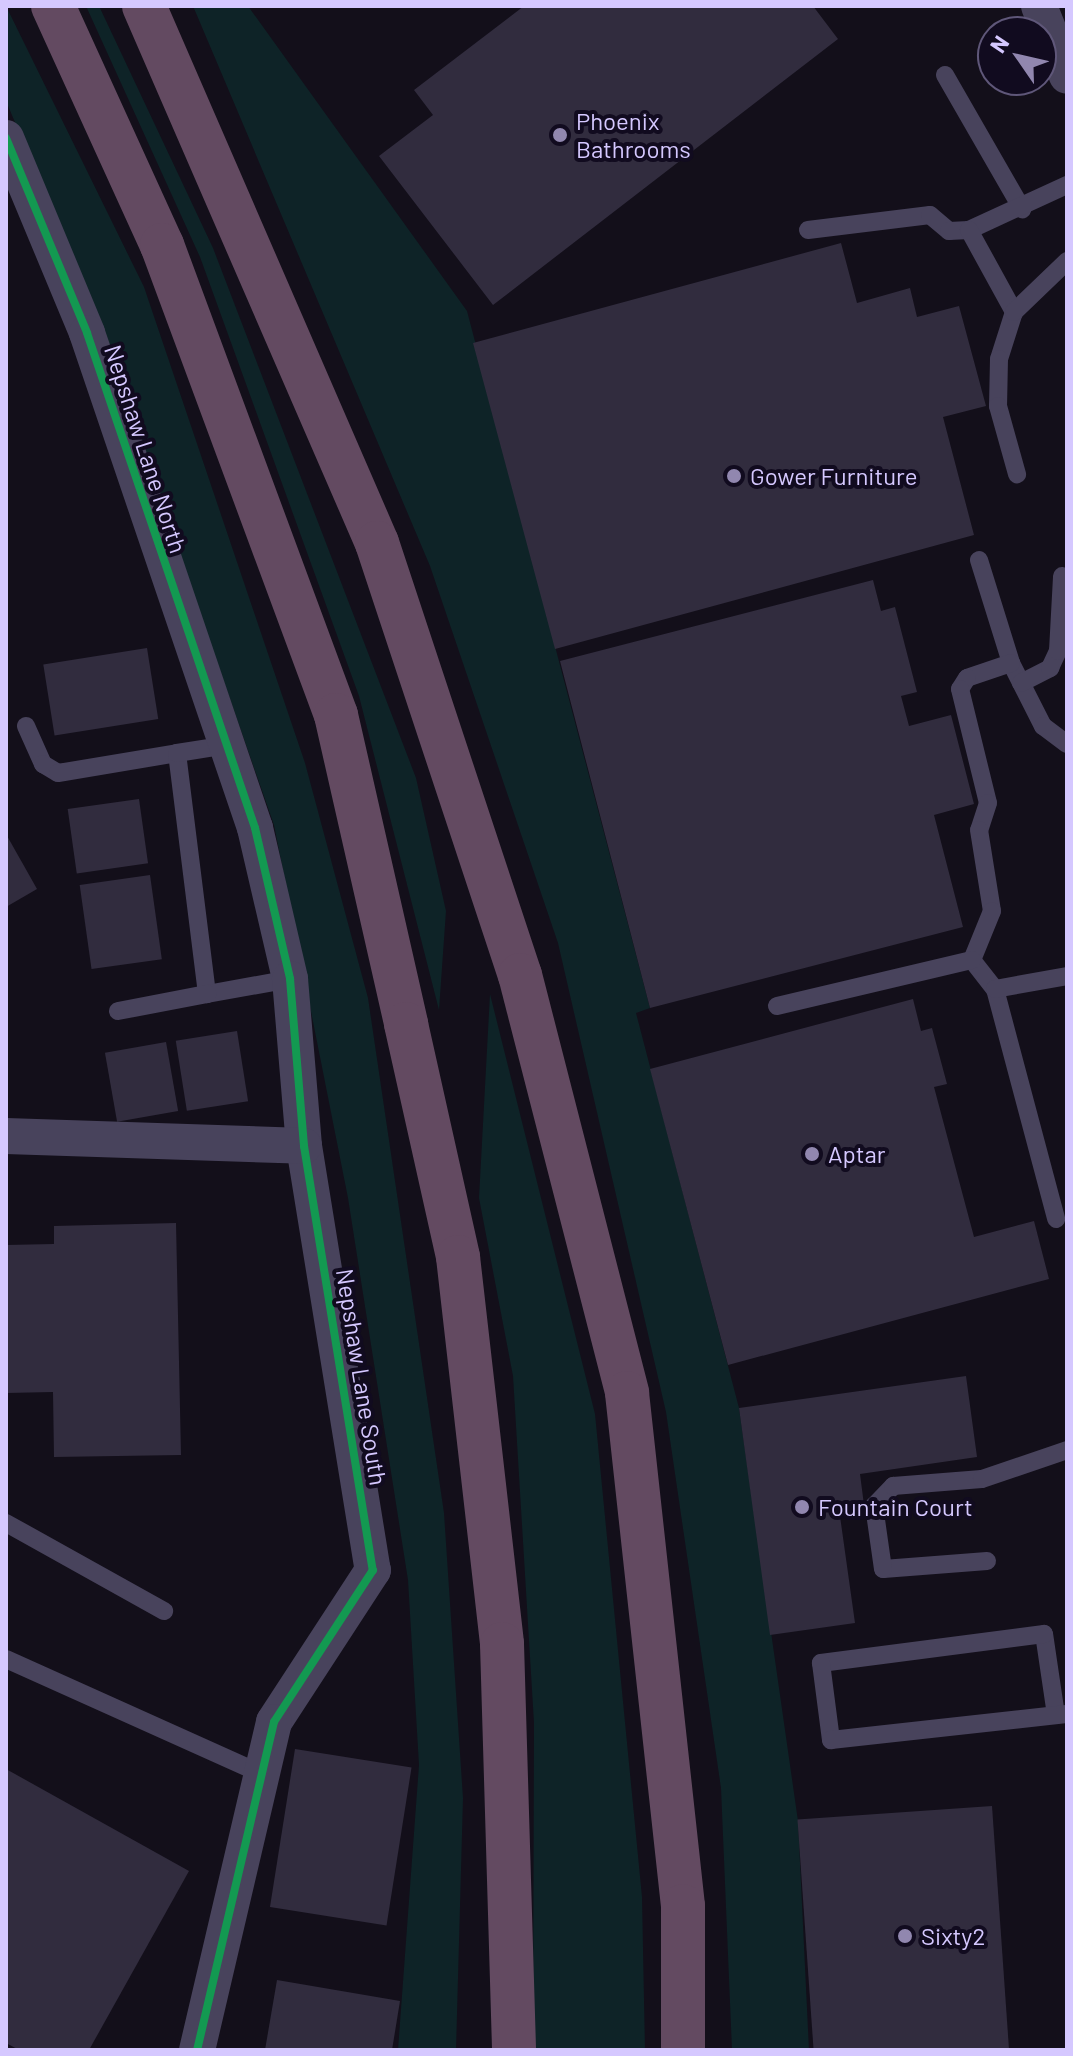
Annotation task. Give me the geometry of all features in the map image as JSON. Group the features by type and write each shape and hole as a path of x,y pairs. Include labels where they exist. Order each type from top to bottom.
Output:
{"highway":[{"path":"53,6 162,245 336,715 406,1024 458,1257 502,1644 514,2050"},
{"path":"144,6 377,543 520,975 627,1393 683,1906 683,2050"}],"street":[{"path":"1039,6 1067,76"},
{"name":"Nepshaw Lane North","path":"6,138 52,239 208,685"},
{"name":"Nepshaw Lane South","path":"197,2050 274,1722 373,1570 304,1146 290,979 228,745 208,685"},
{"path":"6,1136 304,1146"}],"lane":[{"path":"945,75 1022,209"},
{"path":"808,230 930,215 949,231 969,230 1022,209 1067,185"},
{"path":"969,230 1014,312"},
{"path":"1017,474 998,406 999,359 1014,312 1067,261"},
{"path":"979,560 1011,663 1043,726 1067,744"},
{"path":"1021,683 1050,668 1058,651 1062,576"},
{"path":"972,960 992,911 979,830 988,803 960,689 967,678 1011,663"},
{"path":"26,726 43,764 58,773 228,745"},
{"path":"177,753 207,994"},
{"path":"972,960 995,989 1056,1219"},
{"path":"777,1006 972,960"},
{"path":"995,989 1067,976"},
{"path":"118,1011 290,979"},
{"path":"987,1561 883,1569 874,1506 893,1486 982,1479 1067,1450"},
{"path":"6,1523 164,1611"},
{"path":"1044,1634 1061,1715 831,1740 821,1663 1044,1634"},
{"path":"6,1659 262,1774"}],"green space":[{"path":"6,6 144,287 305,763 368,998 444,1513 463,1798 456,2050 398,2050 419,1765 408,1580 348,1198 274,825 93,307 6,101"},
{"path":"86,6 99,6 213,248 416,778 446,911 439,1010 359,696 200,257"},
{"path":"193,6 248,6 467,311 650,1008 636,1013 739,1408 798,1821 809,2050 732,2050 721,1788 666,1412 558,943 430,566"},
{"path":"490,994 595,1414 642,1897 645,2050 533,2050 534,1723 513,1376 479,1198"}],"building":[{"name":"Phoenix Bathrooms","path":"524,6 813,6 838,39 493,305 379,156 433,115 414,90"},
{"name":"Gower Furniture","path":"841,243 857,303 910,288 917,317 959,306 986,406 943,417 974,535 555,649 473,343"},
{"path":"873,580 881,611 895,607 917,692 901,696 909,726 951,715 974,804 934,815 963,927 650,1008 560,661"},
{"path":"147,648 158,719 55,736 43,664"},
{"path":"139,799 148,863 77,873 68,809"},
{"path":"6,834 37,889 6,907"},
{"path":"150,875 162,959 92,969 80,885"},
{"name":"Aptar","path":"913,999 921,1031 932,1028 947,1084 934,1087 974,1237 1034,1221 1049,1279 728,1365 650,1069"},
{"path":"237,1031 248,1101 187,1111 176,1041"},
{"path":"166,1042 178,1111 117,1122 105,1053"},
{"path":"176,1223 181,1455 54,1457 53,1392 6,1393 6,1245 54,1244 54,1226"},
{"name":"Fountain Court","path":"966,1376 977,1457 860,1474 864,1505 839,1509 855,1623 770,1635 739,1408"},
{"path":"295,1749 412,1767 387,1925 270,1907"},
{"path":"6,1769 189,1871 89,2050 19,2050 6,2043"},
{"name":"Sixty2","path":"992,1806 1009,2050 814,2050 797,1820"},
{"path":"277,1980 400,2001 392,2050 265,2050"}],"cycle path":[{"path":"6,138 87,333 255,828 290,979 304,1146 373,1570 274,1722 197,2050"}],"place":[{"name":"Phoenix Bathrooms","path":"560,135"},
{"name":"Gower Furniture","path":"734,476"},
{"name":"Aptar","path":"812,1154"},
{"name":"Fountain Court","path":"802,1507"},
{"name":"Sixty2","path":"905,1936"}]}
